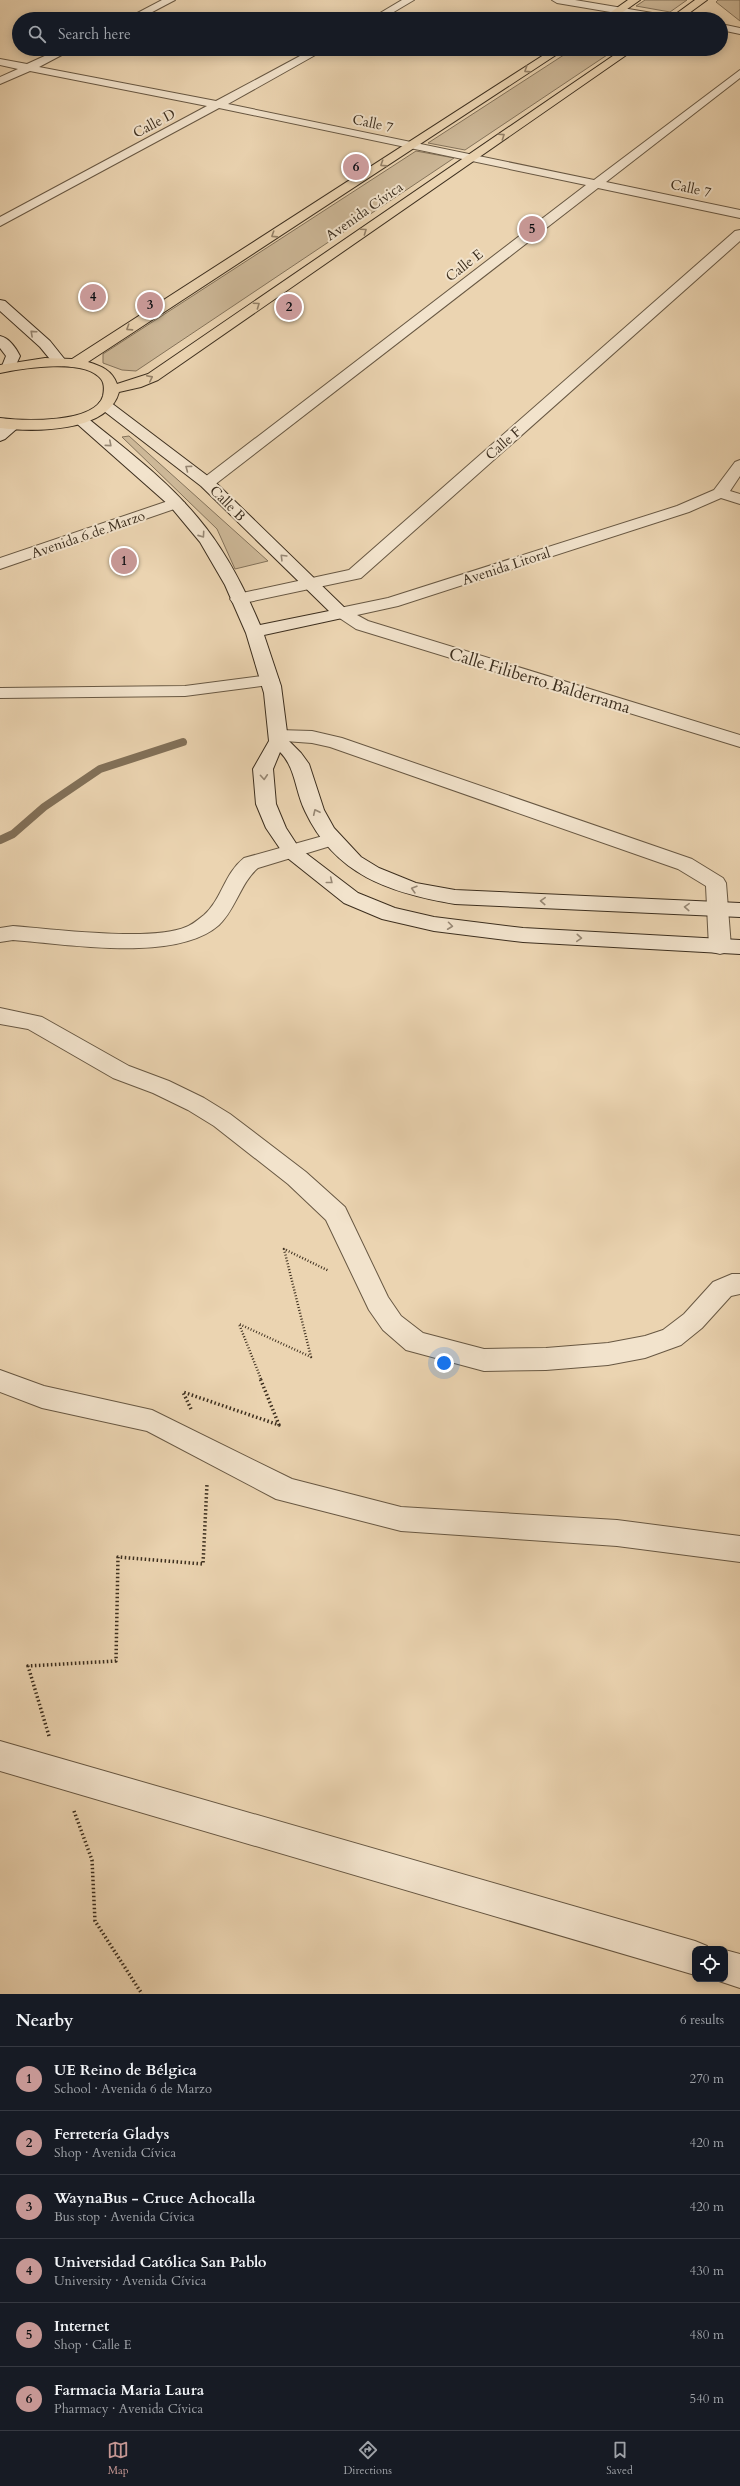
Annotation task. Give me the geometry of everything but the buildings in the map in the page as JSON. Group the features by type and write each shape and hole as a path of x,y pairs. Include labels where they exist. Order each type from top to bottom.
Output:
{"main road":[{"path":"616,12 635,0"},
{"path":"684,12 702,0"},
{"name":"Avenida Cívica","path":"76,363 549,56"},
{"name":"Avenida Cívica","path":"112,389 136,384 153,377 620,56"},
{"path":"4,367 34,362 60,361 76,363 101,372 109,379 112,389 110,398 104,405 80,419 44,426 4,427"}],"street":[{"path":"145,12 170,0"},
{"path":"388,12 409,0"},
{"path":"557,0 630,12"},
{"path":"728,28 740,30"},
{"path":"0,81 54,56"},
{"name":"Calle D","path":"0,222 308,56"},
{"name":"Calle 7","path":"0,62 219,105 740,214"},
{"name":"Calle E","path":"207,483 740,73"},
{"name":"Calle F","path":"239,599 355,574 740,234"},
{"path":"0,304 45,344 60,361"},
{"path":"0,340 10,350 13,356 4,367"},
{"name":"Calle B","path":"104,405 207,483 342,613"},
{"path":"80,419 177,503 202,535 239,599 254,632 270,680 278,739 263,769 266,804 276,828 292,852 350,898 389,914 434,924 523,934 730,947 717,909 716,883 685,864 335,742 312,737 278,739"},
{"path":"740,465 720,493 740,499"},
{"name":"Avenida Litoral","path":"254,632 392,602 683,509 720,493"},
{"name":"Avenida 6 de Marzo","path":"0,564 177,503"},
{"name":"Calle Filiberto Balderrama","path":"342,613 362,625 740,742"},
{"path":"0,693 185,690 270,680"},
{"path":"278,739 292,751 299,763 314,810 330,840 342,853 376,875 433,894 455,897 740,910"},
{"path":"0,935 13,934 127,941 172,938 194,932 212,919 234,888 240,872 246,867 264,858 292,852 330,840"},
{"path":"0,1016 34,1022 121,1072 161,1087 196,1104 222,1120 297,1178 336,1214 378,1303 392,1323 415,1342 484,1360 592,1355 645,1347 672,1338 693,1321 722,1288 732,1284 740,1284"},
{"path":"0,1381 42,1397 152,1421 286,1490 401,1520 617,1533 740,1549"},
{"path":"0,1756 692,1957"},
{"path":"728,1968 740,1972"}],"path":[{"path":"142,1994 95,1922 92,1860 59,1772 28,1666 116,1661 118,1557 203,1564 209,1450 183,1392 279,1425 240,1324 311,1357 284,1250 336,1275"}],"shaded area":[{"path":"645,0 687,0 670,12 636,6"},
{"path":"718,0 740,0 740,21 716,2"},
{"path":"562,56 606,56 465,150 428,143"},
{"path":"416,151 454,158 136,371 122,370 103,363 103,354"},
{"path":"129,436 268,561 235,569 217,529 122,437"}],"waterway":[{"path":"0,840 13,834 44,807 100,769 183,742"}],"place":[{"name":"Farmacia Maria Laura","path":"356,167"},
{"name":"Internet","path":"532,229"},
{"name":"Universidad Católica San Pablo","path":"93,297"},
{"name":"WaynaBus - Cruce Achocalla","path":"150,305"},
{"name":"Ferretería Gladys","path":"289,307"},
{"name":"UE Reino de Bélgica","path":"124,561"}]}
